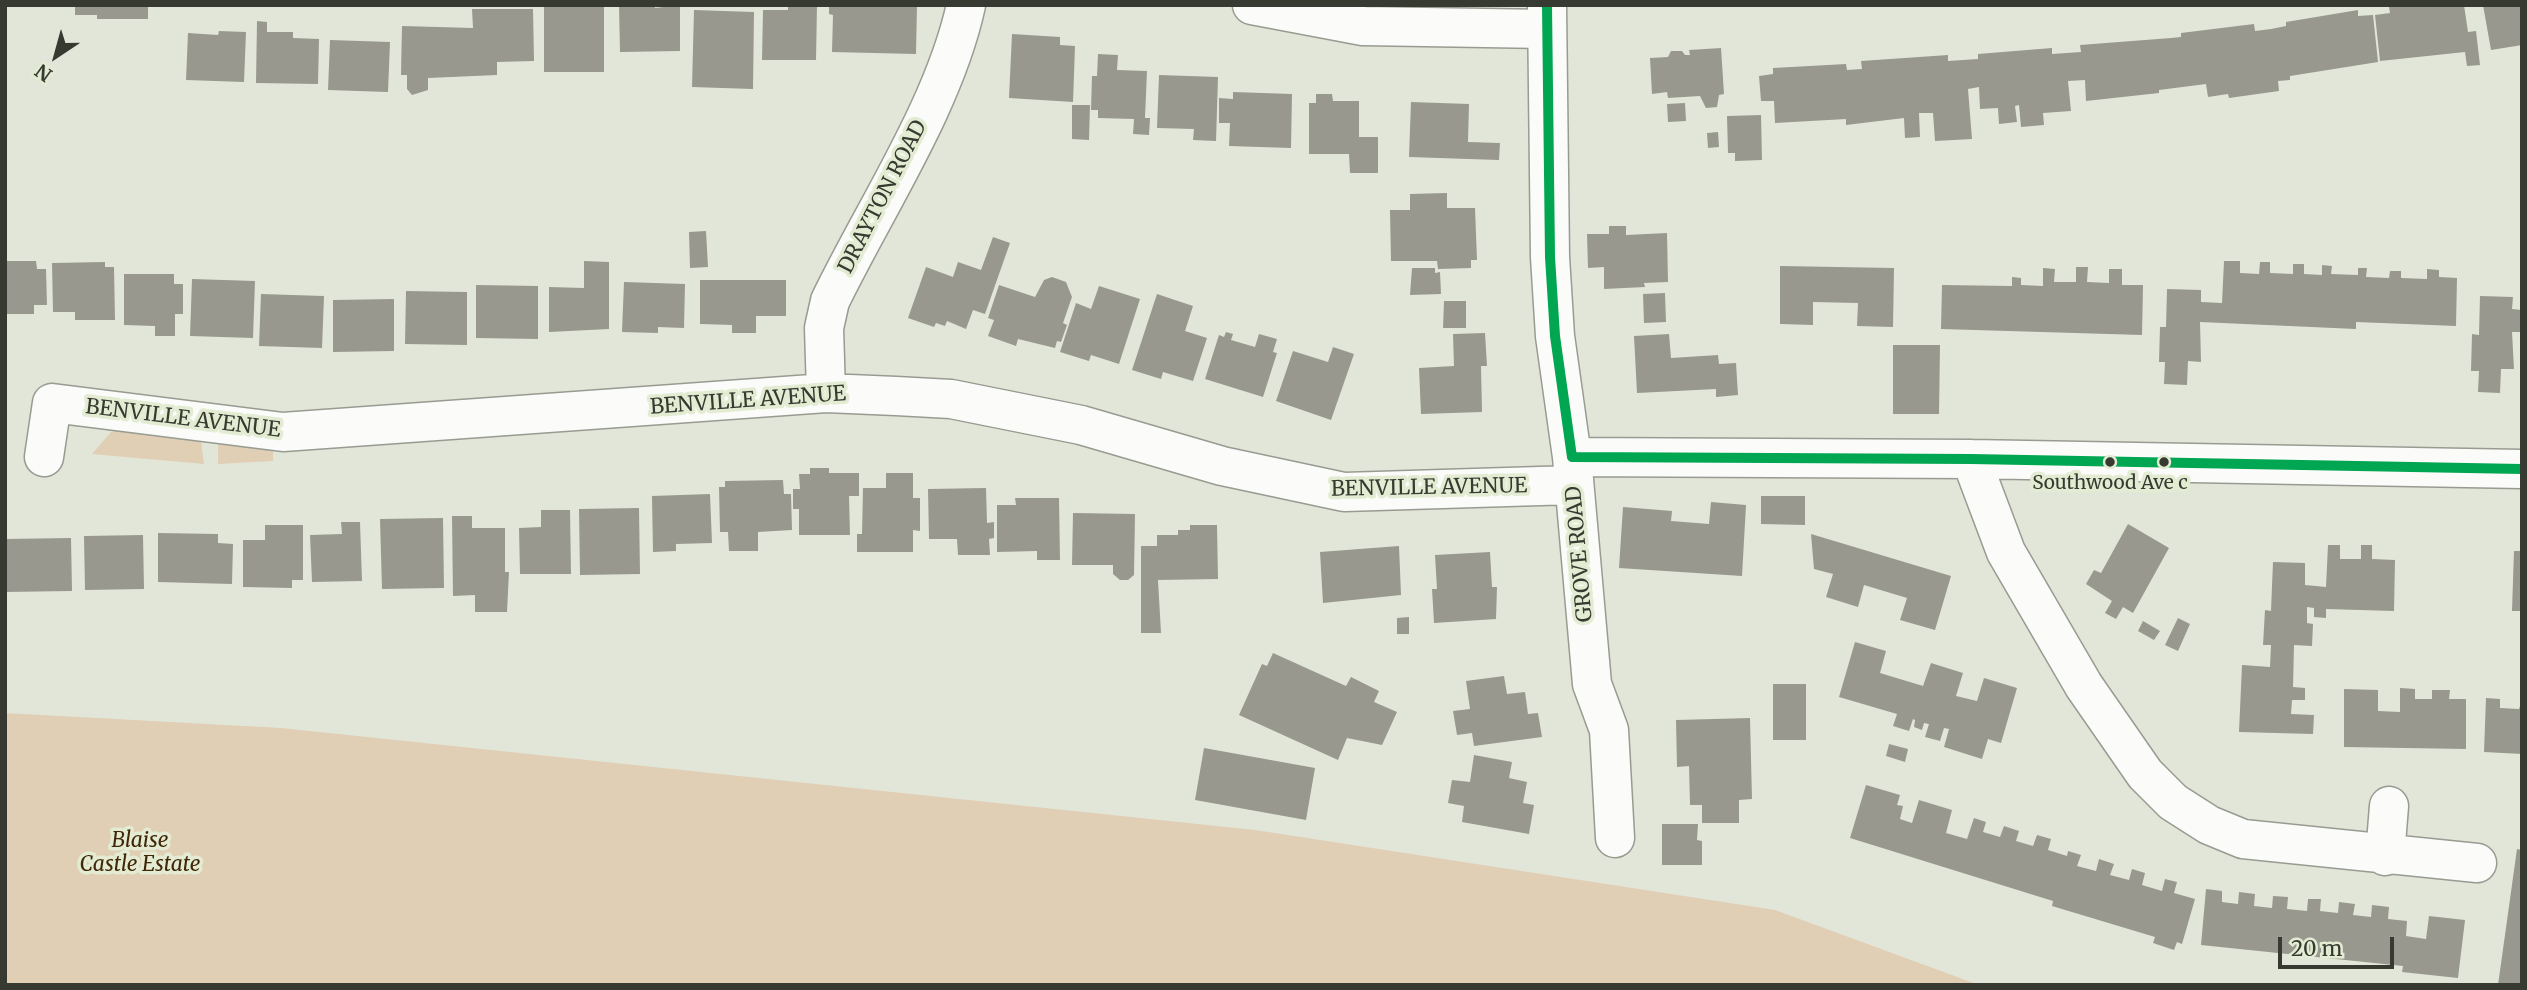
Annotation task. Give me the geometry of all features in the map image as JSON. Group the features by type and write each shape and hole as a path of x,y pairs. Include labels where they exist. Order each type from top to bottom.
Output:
{"street":[{"name":"DRAYTON ROAD","path":"826,393 824,328 830,301 936,91 961,29 966,5"},
{"path":"1252,5 1363,26 1546,17"},
{"name":"GROVE ROAD","path":"1546,17 1550,257 1555,336 1573,471 1592,684 1609,730 1615,838"},
{"name":"BENVILLE AVENUE","path":"44,457 52,403 283,432 826,393 951,399 1081,425 1279,481 1344,492 1573,471 1971,459 2522,469"},
{"path":"1971,459 2006,552 2071,664 2145,774 2173,802 2209,825 2242,839 2385,856 2477,863"},
{"path":"2385,856 2389,806"}],"green space":[{"path":"127,429 201,441 204,464 92,454 111,432"},
{"path":"218,444 273,449 273,461 218,464"},
{"name":"Blaise Castle Estate","path":"5,713 281,728 1255,830 1775,910 1979,985 5,985"}],"building":[{"path":"75,5 148,5 148,19 97,19 97,15 75,15"},
{"path":"604,5 604,72 544,72 544,6"},
{"path":"619,5 655,5 655,8 680,5 680,51 620,52"},
{"path":"788,5 817,5 816,60 762,60 763,10 788,10"},
{"path":"829,5 917,5 916,54 832,52 833,15 829,14"},
{"path":"2464,5 2468,32 2476,31 2480,65 2467,66 2465,52 2380,61 2375,15 2390,13 2389,7"},
{"path":"2483,5 2522,5 2522,45 2491,50"},
{"path":"472,9 533,9 534,61 497,62 497,75 428,78 428,90 412,95 407,89 407,75 401,75 402,26 473,28"},
{"path":"694,10 754,12 753,89 692,87"},
{"path":"2358,10 2358,16 2373,15 2378,62 2290,76 2290,80 2278,81 2279,91 2229,98 2228,94 2208,97 2206,84 2159,90 2159,93 2086,101 2085,80 2068,81 2071,111 2043,113 2044,125 2021,127 2019,105 2015,106 2017,122 1999,124 1998,108 1980,109 1979,87 1968,89 1972,139 1935,141 1933,113 1919,113 1920,137 1905,138 1904,118 1846,125 1846,119 1775,123 1774,101 1761,101 1759,76 1773,74 1773,68 1846,64 1847,70 1862,69 1861,61 1948,55 1948,61 1978,59 1978,54 2052,48 2052,54 2081,52 2080,45 2181,37 2181,33 2254,24 2255,31 2271,29 2286,26 2286,22"},
{"path":"257,21 267,22 267,32 293,32 293,38 319,39 318,84 256,83"},
{"path":"219,31 246,32 244,82 186,80 188,33 218,35"},
{"path":"1012,34 1060,37 1060,45 1075,46 1073,102 1009,98"},
{"path":"330,40 390,42 388,92 328,90"},
{"path":"1721,48 1724,94 1719,95 1717,107 1706,108 1700,96 1668,98 1667,92 1652,94 1650,58 1668,57 1671,51 1682,51 1685,55 1690,55 1689,50"},
{"path":"1098,54 1118,55 1117,70 1147,71 1145,118 1150,118 1149,135 1133,134 1134,119 1098,118 1098,110 1091,110 1092,76 1097,76"},
{"path":"1159,75 1218,77 1216,141 1193,140 1194,129 1157,128"},
{"path":"1233,92 1292,94 1291,148 1229,146 1230,123 1219,123 1219,98 1233,99"},
{"path":"1316,94 1332,94 1333,101 1359,101 1359,137 1378,137 1378,173 1350,173 1349,154 1309,154 1309,103 1316,103"},
{"path":"1411,102 1469,104 1468,142 1500,143 1499,160 1409,157"},
{"path":"1685,103 1686,121 1668,122 1667,104"},
{"path":"1072,105 1090,105 1089,140 1072,139"},
{"path":"1761,115 1762,160 1735,161 1735,153 1728,153 1727,116"},
{"path":"1718,132 1719,147 1708,148 1707,133"},
{"path":"1447,193 1447,208 1475,208 1477,260 1471,260 1471,268 1438,269 1437,261 1391,261 1390,210 1410,210 1410,194"},
{"path":"1609,226 1626,226 1626,235 1667,233 1668,282 1644,283 1645,287 1604,289 1604,267 1588,268 1587,234 1609,234"},
{"path":"706,231 708,267 690,268 689,232"},
{"path":"993,237 1010,243 985,314 973,310 966,329 947,321 945,326 936,323 934,327 908,318 926,267 953,277 958,262 981,270"},
{"path":"5,261 36,261 37,269 46,269 47,305 34,305 34,314 5,314"},
{"path":"584,261 609,262 609,329 549,332 549,287 584,288"},
{"path":"2224,261 2240,261 2240,273 2259,274 2260,262 2270,262 2270,273 2293,274 2293,264 2304,264 2304,274 2322,275 2322,265 2332,266 2331,274 2358,275 2358,268 2367,268 2366,277 2389,278 2390,271 2401,271 2401,278 2427,279 2427,269 2439,270 2439,277 2457,278 2456,326 2356,322 2356,329 2200,322 2201,362 2188,361 2187,385 2164,384 2165,362 2159,362 2160,327 2166,327 2167,289 2201,290 2201,302 2222,303"},
{"path":"105,262 105,267 114,267 115,320 75,320 75,312 53,312 52,263"},
{"path":"1780,266 1894,268 1893,327 1857,326 1858,303 1813,302 1813,325 1780,324"},
{"path":"2076,267 2088,267 2087,282 2109,283 2109,269 2122,269 2122,285 2143,285 2142,335 1941,329 1942,285 2012,286 2012,277 2021,278 2021,285 2043,286 2043,268 2055,269 2054,282 2076,282"},
{"path":"1412,268 1435,268 1435,273 1440,272 1441,294 1410,295"},
{"path":"124,274 174,274 174,284 183,284 183,314 175,314 175,336 155,336 155,326 124,325"},
{"path":"1052,277 1066,282 1072,297 1063,323 1067,325 1061,342 1057,341 1055,348 1018,339 1016,346 988,336 994,320 988,318 999,285 1035,297 1044,280"},
{"path":"192,279 255,281 253,338 190,336"},
{"path":"700,280 786,280 786,316 756,316 756,333 732,333 732,325 700,324"},
{"path":"624,282 685,284 684,328 658,327 658,333 622,332"},
{"path":"476,285 538,286 538,339 476,338"},
{"path":"1099,286 1140,299 1119,364 1091,355 1089,361 1060,352 1076,303 1091,309"},
{"path":"406,291 467,292 467,345 405,344"},
{"path":"1665,293 1666,322 1644,323 1643,294"},
{"path":"261,294 324,296 322,348 259,346"},
{"path":"1157,294 1193,306 1185,331 1207,338 1193,381 1163,372 1161,379 1132,370"},
{"path":"2480,296 2513,297 2512,309 2522,310 2522,332 2512,332 2514,369 2501,369 2500,393 2478,392 2479,371 2471,371 2472,334 2479,335"},
{"path":"394,299 394,351 333,352 333,300"},
{"path":"1444,301 1466,301 1466,328 1443,328"},
{"path":"1226,332 1233,334 1231,340 1255,347 1259,334 1277,339 1273,352 1277,353 1263,397 1205,379 1219,335 1224,337"},
{"path":"1485,333 1487,366 1481,366 1482,412 1421,414 1419,368 1454,366 1453,334"},
{"path":"1669,334 1671,358 1718,355 1719,364 1736,363 1738,395 1716,397 1716,389 1637,393 1634,336"},
{"path":"1893,345 1940,345 1939,414 1893,414"},
{"path":"1333,347 1354,354 1331,420 1276,401 1293,351 1328,362"},
{"path":"810,468 829,468 829,473 859,473 859,496 849,496 850,535 799,535 799,509 793,509 793,489 800,489 799,474 810,474"},
{"path":"886,473 913,473 913,498 920,498 920,531 913,530 913,552 857,552 857,534 862,534 863,488 886,488"},
{"path":"783,480 784,494 791,494 792,530 758,532 758,551 729,551 728,532 720,532 719,487 725,487 725,481"},
{"path":"986,488 987,523 994,522 994,538 989,539 990,555 958,555 957,539 929,539 928,489"},
{"path":"710,494 712,543 676,544 676,551 653,552 652,496"},
{"path":"1761,496 1805,496 1805,525 1761,524"},
{"path":"1015,498 1059,498 1060,560 1037,560 1037,551 997,552 997,505 1016,505"},
{"path":"1711,502 1746,505 1742,576 1619,568 1623,507 1672,511 1671,521 1709,524"},
{"path":"639,508 640,574 580,575 579,509"},
{"path":"541,510 570,510 571,574 520,574 519,528 541,527"},
{"path":"1073,513 1135,514 1134,575 1128,580 1120,580 1113,574 1113,565 1072,565"},
{"path":"452,516 472,516 472,528 505,528 505,572 509,572 507,612 475,612 475,595 453,596"},
{"path":"443,518 444,588 382,589 380,519"},
{"path":"341,522 360,522 362,581 312,582 310,535 342,534"},
{"path":"2128,524 2169,548 2133,613 2123,607 2116,619 2105,613 2112,601 2086,584 2094,570 2101,573"},
{"path":"265,525 303,525 303,580 292,580 292,588 243,587 243,540 265,540"},
{"path":"1190,525 1217,525 1218,579 1158,580 1161,633 1141,633 1141,546 1157,546 1157,535 1178,535 1178,530 1190,530"},
{"path":"158,533 218,534 218,543 233,544 232,584 158,582"},
{"path":"1811,534 1951,576 1935,630 1900,620 1907,598 1864,585 1858,607 1826,597 1833,574 1814,569"},
{"path":"143,535 144,589 85,590 84,536"},
{"path":"71,538 72,591 5,592 5,539"},
{"path":"2328,545 2340,545 2340,559 2361,559 2361,545 2372,545 2372,559 2395,560 2394,611 2326,609 2326,618 2314,617 2314,608 2307,607 2307,623 2313,624 2312,646 2294,645 2293,687 2305,688 2305,700 2292,700 2291,714 2314,715 2313,734 2239,732 2242,665 2270,667 2271,645 2263,645 2265,610 2271,611 2273,562 2305,563 2305,585 2326,587"},
{"path":"1399,546 1401,595 1323,603 1320,552"},
{"path":"2514,551 2522,551 2522,611 2512,611"},
{"path":"1490,552 1492,587 1497,587 1496,619 1434,623 1432,589 1437,589 1435,555"},
{"path":"1409,617 1409,634 1397,634 1397,618"},
{"path":"2178,618 2190,624 2178,651 2165,645"},
{"path":"2143,621 2160,631 2154,640 2138,631"},
{"path":"1855,642 1886,651 1880,673 1923,686 1931,663 1963,673 1956,696 1977,701 1984,678 2017,688 2001,743 1988,739 1982,759 1944,747 1949,729 1944,728 1940,741 1925,737 1929,724 1924,723 1922,730 1914,727 1913,719 1909,731 1893,726 1897,714 1839,697"},
{"path":"1273,653 1346,686 1351,677 1379,691 1374,702 1397,712 1382,745 1347,738 1338,760 1239,715 1262,664 1267,666"},
{"path":"1504,676 1507,694 1525,692 1528,714 1538,713 1542,737 1474,746 1472,733 1457,735 1453,711 1470,709 1466,681"},
{"path":"1773,684 1806,684 1806,740 1773,740"},
{"path":"2400,688 2415,689 2415,699 2432,699 2432,690 2450,690 2449,699 2466,699 2466,749 2344,747 2344,689 2378,690 2378,711 2400,712"},
{"path":"2486,698 2500,699 2500,708 2519,709 2522,700 2522,754 2484,752"},
{"path":"1750,718 1752,799 1739,800 1739,823 1702,823 1702,805 1690,805 1689,766 1677,767 1676,720"},
{"path":"1889,744 1908,749 1905,762 1886,756"},
{"path":"1204,748 1315,768 1306,820 1195,800"},
{"path":"1474,755 1512,762 1509,778 1527,782 1523,803 1534,805 1529,834 1462,822 1464,806 1448,803 1452,780 1470,782"},
{"path":"1866,785 1900,795 1897,805 1903,806 1900,819 1912,823 1919,800 1952,810 1946,833 1967,839 1974,818 1986,822 1983,832 2000,837 2004,826 2019,831 2016,841 2033,846 2037,835 2051,839 2048,850 2067,856 2068,851 2081,855 2077,866 2096,871 2099,859 2114,864 2110,875 2129,880 2132,869 2145,873 2142,885 2162,891 2165,879 2177,882 2174,893 2195,899 2182,944 2177,942 2174,950 2153,943 2155,937 2052,906 2053,901 1850,838"},
{"path":"1662,824 1698,824 1697,840 1702,841 1702,865 1662,865"},
{"path":"2517,849 2522,850 2522,985 2498,985"},
{"path":"2206,889 2222,891 2222,902 2238,904 2239,892 2255,894 2254,906 2272,908 2273,896 2288,897 2287,909 2307,911 2308,899 2321,899 2320,911 2338,913 2339,902 2355,904 2353,915 2371,917 2372,905 2389,907 2388,919 2407,921 2406,936 2426,939 2429,916 2465,920 2458,978 2402,972 2403,966 2201,945"}],"transit line":[{"path":"1547,5 1550,257 1555,336 1572,457"},
{"path":"1572,457 1971,459 2522,469"}],"place":[{"name":"Southwood Ave c","path":"2110,462"}]}
